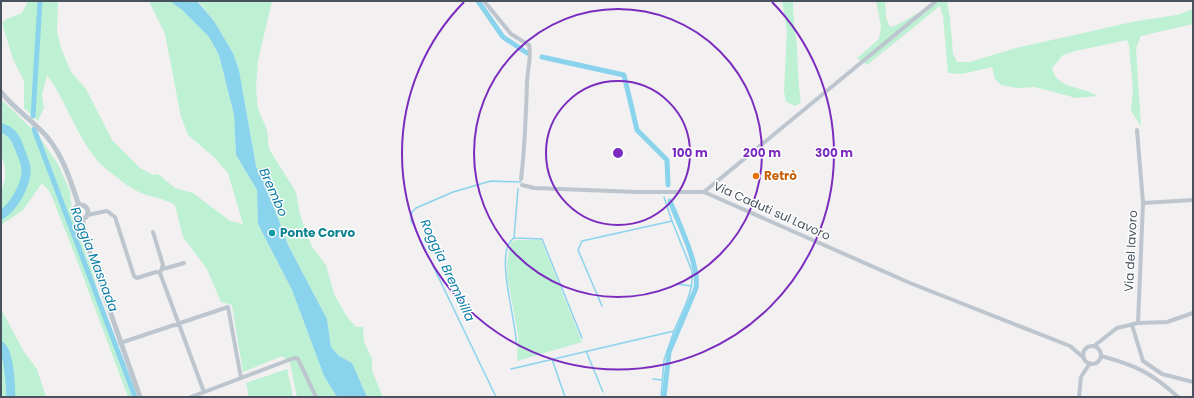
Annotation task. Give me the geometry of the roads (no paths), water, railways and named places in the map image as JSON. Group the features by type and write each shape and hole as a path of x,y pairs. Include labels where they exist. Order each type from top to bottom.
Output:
{"street":[{"path":"484,1 511,34 529,45 531,52 527,81 526,146 521,179"},
{"name":"Via Caduti sul Lavoro","path":"936,1 704,192 910,283 1070,346 1090,363"},
{"path":"1,92 12,105 48,137 58,153 70,178 79,206"},
{"name":"Via del lavoro","path":"1137,130 1143,203 1138,323"},
{"path":"522,185 534,188 637,192 704,192"},
{"path":"1143,203 1193,200"},
{"path":"79,206 86,208 88,215"},
{"path":"79,206 75,211 75,214 76,217 82,219"},
{"path":"82,219 88,215 107,211 115,217 132,269 137,278 156,272 160,273"},
{"path":"82,219 91,257 140,397"},
{"path":"153,232 163,269"},
{"path":"160,273 163,269 184,262"},
{"path":"160,273 204,392"},
{"path":"120,343 228,307 241,378"},
{"path":"1084,358 1085,350 1089,346 1094,346 1117,328 1138,323 1167,322 1193,314"},
{"path":"1132,325 1143,361 1162,374 1193,382"},
{"path":"1079,397 1081,377 1090,363 1098,361 1101,356 1100,351 1094,346"},
{"path":"1101,356 1130,364 1142,370 1159,380 1178,397"},
{"path":"191,397 291,359 298,359 316,397"}],"water":[{"path":"170,1 197,1 214,21 233,53 239,70 256,166 269,194 288,245 327,319 331,347 339,356 352,363 367,397 337,397 324,376 292,290 258,224 257,190 236,155 234,115 219,55 209,37 182,10"}],"waterway":[{"name":"Roggia Masnada","path":"33,116 40,1"},
{"name":"Roggia Brembilla","path":"478,1 503,37 527,53"},
{"name":"Roggia Brembilla","path":"542,57 624,75 637,130 667,160 668,185"},
{"path":"1,128 8,131 15,138 26,168 26,174 19,194 11,207 1,215"},
{"name":"Roggia Masnada","path":"34,129 135,397"},
{"name":"Roggia Brembilla","path":"496,397 411,220 412,212 416,208 453,192 491,181 521,182"},
{"path":"518,189 514,238 542,239 582,338"},
{"path":"664,197 692,271 689,294 674,331"},
{"name":"Roggia Brembilla","path":"664,397 669,352 696,288 695,268 692,256 670,201"},
{"path":"602,306 578,250 582,241 672,221"},
{"path":"514,238 508,245 506,271 516,343"},
{"path":"677,284 692,286"},
{"path":"511,369 674,331 664,360 661,397"},
{"path":"1,346 8,362 11,397"},
{"path":"586,351 603,392"},
{"path":"552,359 565,397"},
{"path":"653,379 663,380"}],"place":[{"name":"Retrò","path":"756,176"},
{"name":"Ponte Corvo","path":"272,233"}],"water label":[{"name":"Brembo","path":"274,192"}]}
